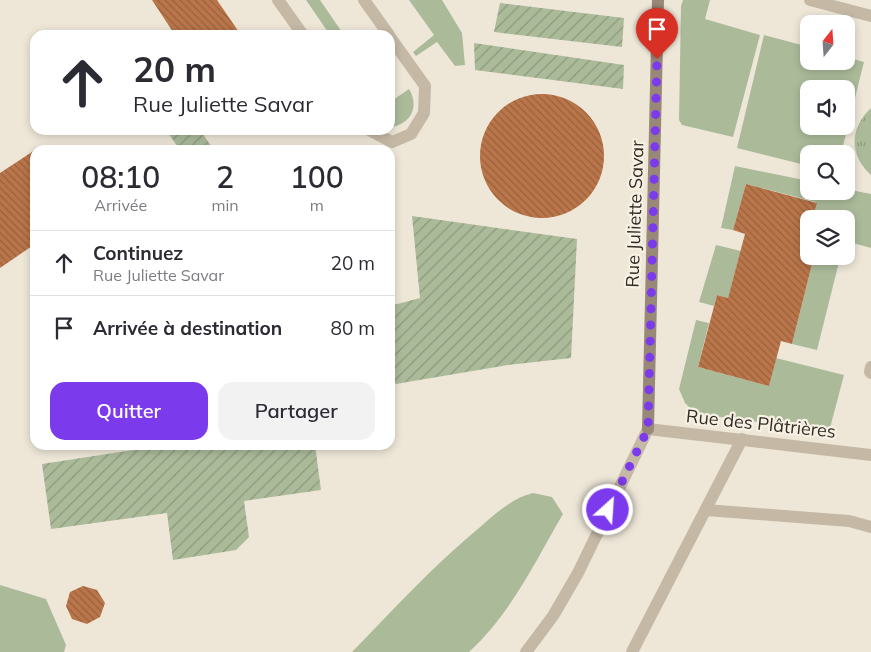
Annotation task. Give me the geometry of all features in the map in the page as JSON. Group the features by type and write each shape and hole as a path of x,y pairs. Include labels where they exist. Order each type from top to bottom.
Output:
{"street":[{"path":"278,0 299,30"},
{"path":"364,0 385,30"},
{"name":"Rue Juliette Savar","path":"648,429 658,0"},
{"path":"810,0 871,16"},
{"path":"379,135 392,142 411,134 424,113 425,86 395,44"},
{"path":"871,367 871,373"},
{"path":"526,652 553,616 578,573 648,429"},
{"name":"Rue des Plâtrières","path":"648,429 871,455"},
{"path":"632,652 742,439"},
{"path":"706,510 849,521 871,526"}],"green space":[{"path":"306,0 320,0 341,30 327,30"},
{"path":"409,0 442,0 462,33 465,65 455,66 437,42 416,56 413,52 434,35"},
{"path":"683,0 710,0 705,19 760,35 733,137 682,125 679,120 681,6"},
{"path":"500,3 624,18 622,47 494,32"},
{"path":"764,35 800,45 800,70 855,70 855,60 864,62 855,98 855,80 800,80 800,135 846,135 843,145 800,145 800,164 737,148"},
{"path":"474,43 624,65 623,89 475,70"},
{"path":"409,89 413,108 408,119 395,126 395,99"},
{"path":"871,108 871,175 859,159 854,142 864,116"},
{"path":"170,135 204,135 210,145 176,145"},
{"path":"735,166 800,179 800,198 746,184 733,230 721,228"},
{"path":"855,191 871,194 871,248 855,244 855,210 814,210 816,202 808,200 855,200"},
{"path":"412,216 577,239 571,358 508,365 395,384 395,305 420,298"},
{"path":"716,245 741,251 728,298 717,295 714,306 699,302"},
{"path":"812,265 838,265 817,350 792,344"},
{"path":"696,320 709,323 698,367 769,386 776,358 844,375 830,428 826,431 705,415 693,411 685,403 679,389"},
{"path":"133,450 316,450 321,490 244,501 249,537 236,550 173,560 167,513 51,529 42,464"},
{"path":"533,493 552,497 563,514 509,605 497,622 469,652 352,652 414,588 491,517 525,495"},
{"path":"0,585 46,599 66,645 64,652 0,652"}],"building":[{"path":"152,0 217,0 238,30 172,30"},
{"path":"542,94 566,98 586,112 600,132 604,156 600,180 586,200 566,214 542,218 518,214 498,200 484,180 480,156 484,132 498,112 518,98"},
{"path":"30,153 30,247 0,268 0,173"},
{"path":"746,184 817,203 815,210 800,210 800,265 812,265 792,344 781,341 769,386 698,367 717,295 728,298 745,234 733,230"},
{"path":"83,586 97,590 105,603 100,617 87,624 72,619 66,606 70,592"}],"route":[{"path":"608,510 648,429 648,360 653,248 657,59"}]}
